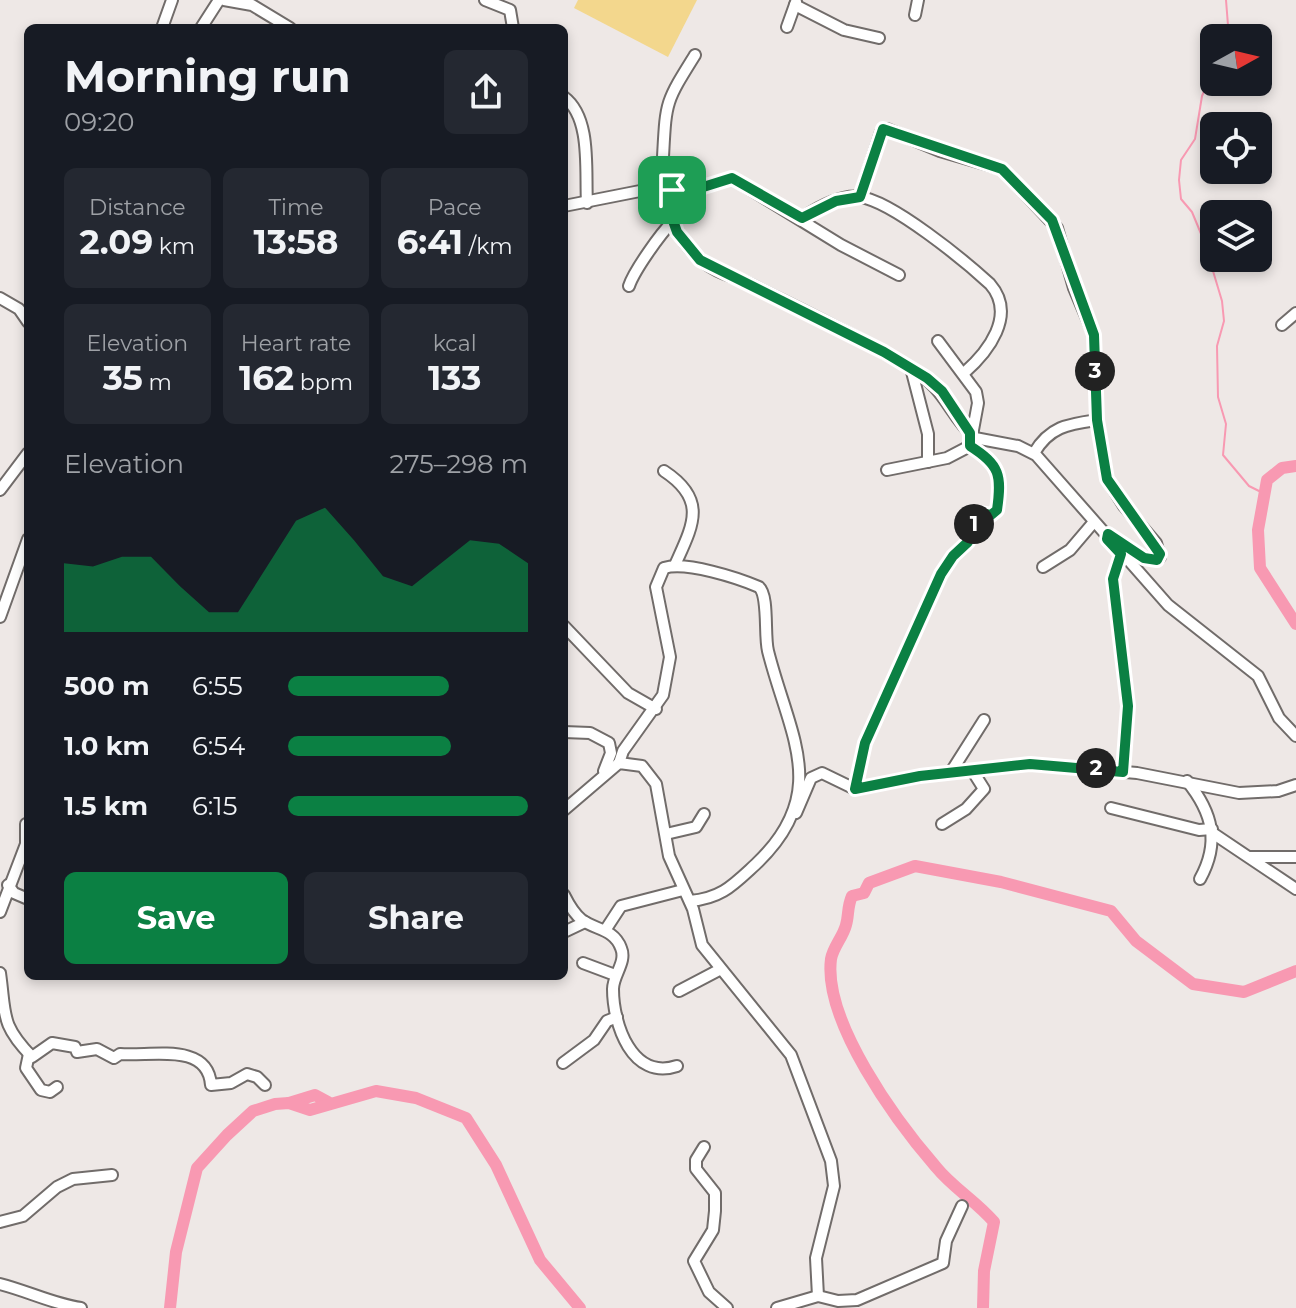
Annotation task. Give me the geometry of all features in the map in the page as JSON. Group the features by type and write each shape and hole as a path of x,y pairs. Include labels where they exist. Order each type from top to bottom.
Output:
{"street":[{"path":"163,24 172,0"},
{"path":"204,24 222,0 254,3 284,24"},
{"path":"485,0 510,10 512,24"},
{"path":"915,15 918,0"},
{"path":"787,27 796,2 844,30 879,38"},
{"path":"695,55 667,100 663,192 673,221 687,245 710,267 755,286 911,368 942,391 970,433 980,440 1018,446 1034,453 1168,605 1258,676 1279,718 1296,736"},
{"path":"568,101 573,105 583,136 587,203"},
{"path":"860,197 881,132 885,129 1009,174 1044,210 1061,235 1074,288 1094,335 1097,420 1107,479 1124,506 1156,543 1160,557 1144,558 1115,537 1108,534 1107,539"},
{"path":"568,205 640,191 700,188 732,178 802,218 841,245 899,275"},
{"path":"802,218 836,201 860,197 902,216 995,289 999,323 995,338 964,373"},
{"path":"629,286 634,273 673,221"},
{"path":"0,298 16,307 24,317"},
{"path":"1282,325 1296,313"},
{"path":"938,341 964,373 978,398 970,446"},
{"path":"911,368 928,434 928,462"},
{"path":"1034,453 1049,432 1076,421 1097,420"},
{"path":"887,470 957,454 970,446"},
{"path":"855,789 865,743 902,665 921,614 953,556 970,539 979,513 991,515 997,510 998,474 991,459 970,446"},
{"path":"0,490 24,458"},
{"path":"664,471 686,489 693,508 692,522 675,565"},
{"path":"1043,567 1070,550 1093,523"},
{"path":"0,617 24,550"},
{"path":"1121,554 1113,579 1129,730 1123,772"},
{"path":"619,763 623,751 656,709 663,695 670,657 656,587 664,568 675,565 753,584 765,593 767,644 796,740 799,778 793,818"},
{"path":"568,630 628,693 656,709"},
{"path":"951,772 984,720"},
{"path":"568,732 590,733 609,743 611,753 604,773"},
{"path":"568,806 619,763 636,763 653,778 669,856 690,901 702,945 719,970 791,1055 831,1161 834,1186 816,1258 818,1296"},
{"path":"690,901 711,899 731,890 780,842 815,776 826,774 855,789 951,772 1049,764 1193,782 1251,793 1296,785"},
{"path":"942,824 966,809 984,789 972,770"},
{"path":"1193,782 1213,832 1213,848 1200,879"},
{"path":"1111,808 1213,832 1296,889"},
{"path":"666,834 696,827 704,814"},
{"path":"0,912 24,849"},
{"path":"1246,857 1277,860 1296,857"},
{"path":"8,885 14,893 24,897"},
{"path":"606,929 617,910 626,903 683,890"},
{"path":"568,900 585,922 606,929 620,944 623,953 613,990 617,1017 626,1042 642,1063 659,1069 677,1066"},
{"path":"568,930 585,922"},
{"path":"583,963 615,975"},
{"path":"679,991 719,970"},
{"path":"0,973 4,1028 32,1057 52,1043 75,1047 77,1052 97,1049 114,1058 120,1054 174,1052 189,1055 206,1068 211,1085 231,1083 247,1074 257,1077 265,1085"},
{"path":"563,1063 594,1040 607,1021 617,1017"},
{"path":"29,1054 26,1068 41,1090 50,1092 57,1087"},
{"path":"704,1147 696,1160 696,1169 715,1193 715,1222 694,1261 709,1292 727,1308"},
{"path":"0,1222 23,1216 57,1187 73,1179 112,1175"},
{"path":"777,1308 818,1296 850,1304 943,1263 946,1241 962,1206"},
{"path":"0,1284 37,1293 58,1305 81,1308"}],"shaded area":[{"path":"578,0 697,0 668,57 574,8"}],"waterway":[{"path":"1226,0 1228,24"},
{"path":"1202,96 1195,139 1181,160 1181,199 1192,212 1204,241 1222,301 1224,321 1217,346 1218,397 1226,424 1223,455 1249,486 1265,494"},
{"path":"1296,466 1282,468 1267,480 1258,530 1260,568 1296,624"},
{"path":"983,1308 984,1271 994,1222 943,1175 902,1124 866,1069 838,1011 831,959 845,929 852,896 864,893 869,883 915,866 1001,882 1111,911 1136,941 1193,984 1244,992 1296,971"},
{"path":"170,1308 176,1252 197,1168 227,1135 253,1111 275,1104 289,1103 310,1110 376,1091 416,1098 466,1118 496,1165 540,1260 580,1308"},
{"path":"289,1103 315,1095 328,1102"}],"route":[{"path":"887,129 940,151 1002,169 1052,220 1061,235 1074,288 1094,335 1097,420 1107,479 1124,506 1156,543 1160,554 1157,560 1144,558 1108,534 1107,539 1121,554 1113,579 1128,706 1128,745 1123,772 1077,765 1030,764 920,776 855,789 865,743 902,665 921,614 936,591 941,574 970,539 979,513 991,515 997,510 997,469 991,459 970,446 970,433 942,391 927,378 884,352 700,260 677,232 663,192 672,190 700,188 732,178 802,218 836,201 860,197 881,132 887,129"}]}
